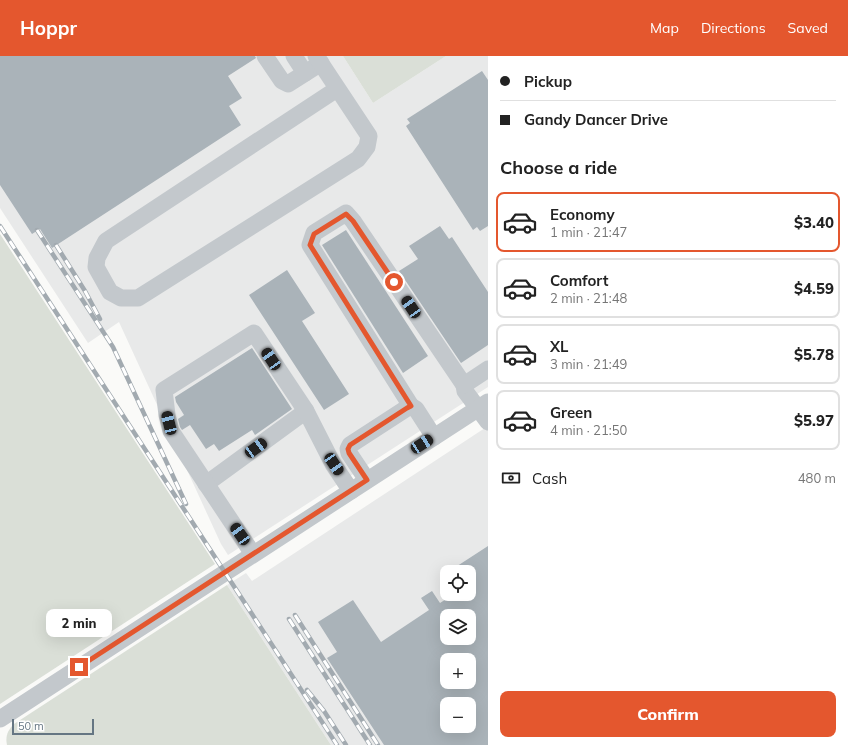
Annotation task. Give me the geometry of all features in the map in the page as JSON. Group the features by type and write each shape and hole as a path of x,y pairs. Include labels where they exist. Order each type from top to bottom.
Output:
{"street":[{"path":"266,56 282,81 288,84 305,73 318,59 369,136 367,147 358,158 138,298 121,298 110,292 96,267 97,258 106,241 337,89"},
{"path":"294,56 305,73"},
{"path":"434,437 416,409 411,406 310,245 314,234 346,214 353,221 464,385 465,391 482,405 488,422"},
{"path":"253,554 171,432 164,390 254,334 306,411 334,464 352,491"},
{"path":"464,385 488,369"},
{"path":"0,718 352,491 482,405"},
{"path":"367,480 349,453 348,449 350,445 411,406"},
{"path":"206,484 306,411"}],"shaded area":[{"path":"0,56 343,56 373,103 446,56 488,56 488,387 228,555 221,544 119,322 88,343 0,208"},
{"path":"343,56 446,56 373,103"},
{"path":"0,234 215,564 0,704"},
{"path":"488,426 488,745 331,745 227,585 246,573 252,581"},
{"path":"227,585 331,745 7,745 6,739 8,733 14,724"}],"building":[{"path":"0,56 255,56 256,58 228,76 242,98 229,106 241,125 52,248 40,229 32,234 0,185"},
{"path":"482,71 488,80 488,226 480,231 477,227 473,230 406,126 410,123 407,119"},
{"path":"440,226 449,239 452,237 488,292 488,345 461,363 399,271 418,259 409,246"},
{"path":"346,230 428,356 403,373 322,245"},
{"path":"287,270 315,313 302,321 349,394 324,410 249,295"},
{"path":"252,348 292,409 255,435 252,430 219,451 214,444 206,449 190,425 182,430 180,427 178,419 184,415 176,402 175,397"},
{"path":"488,546 488,745 384,745 327,658 337,652 318,622 353,600 381,642 429,610 421,598 432,591 440,603 443,601 476,601 476,565 459,565"}],"railway":[{"path":"0,226 337,745"},
{"path":"37,230 113,347 186,504"},
{"path":"56,245 85,291 100,319"},
{"path":"295,615 378,745"},
{"path":"289,619 370,745"},
{"path":"307,690 324,711 346,745"}],"route":[{"path":"79,667 367,480 349,453 348,449 350,445 411,406 310,245 314,234 346,214 353,221 394,282"}]}
